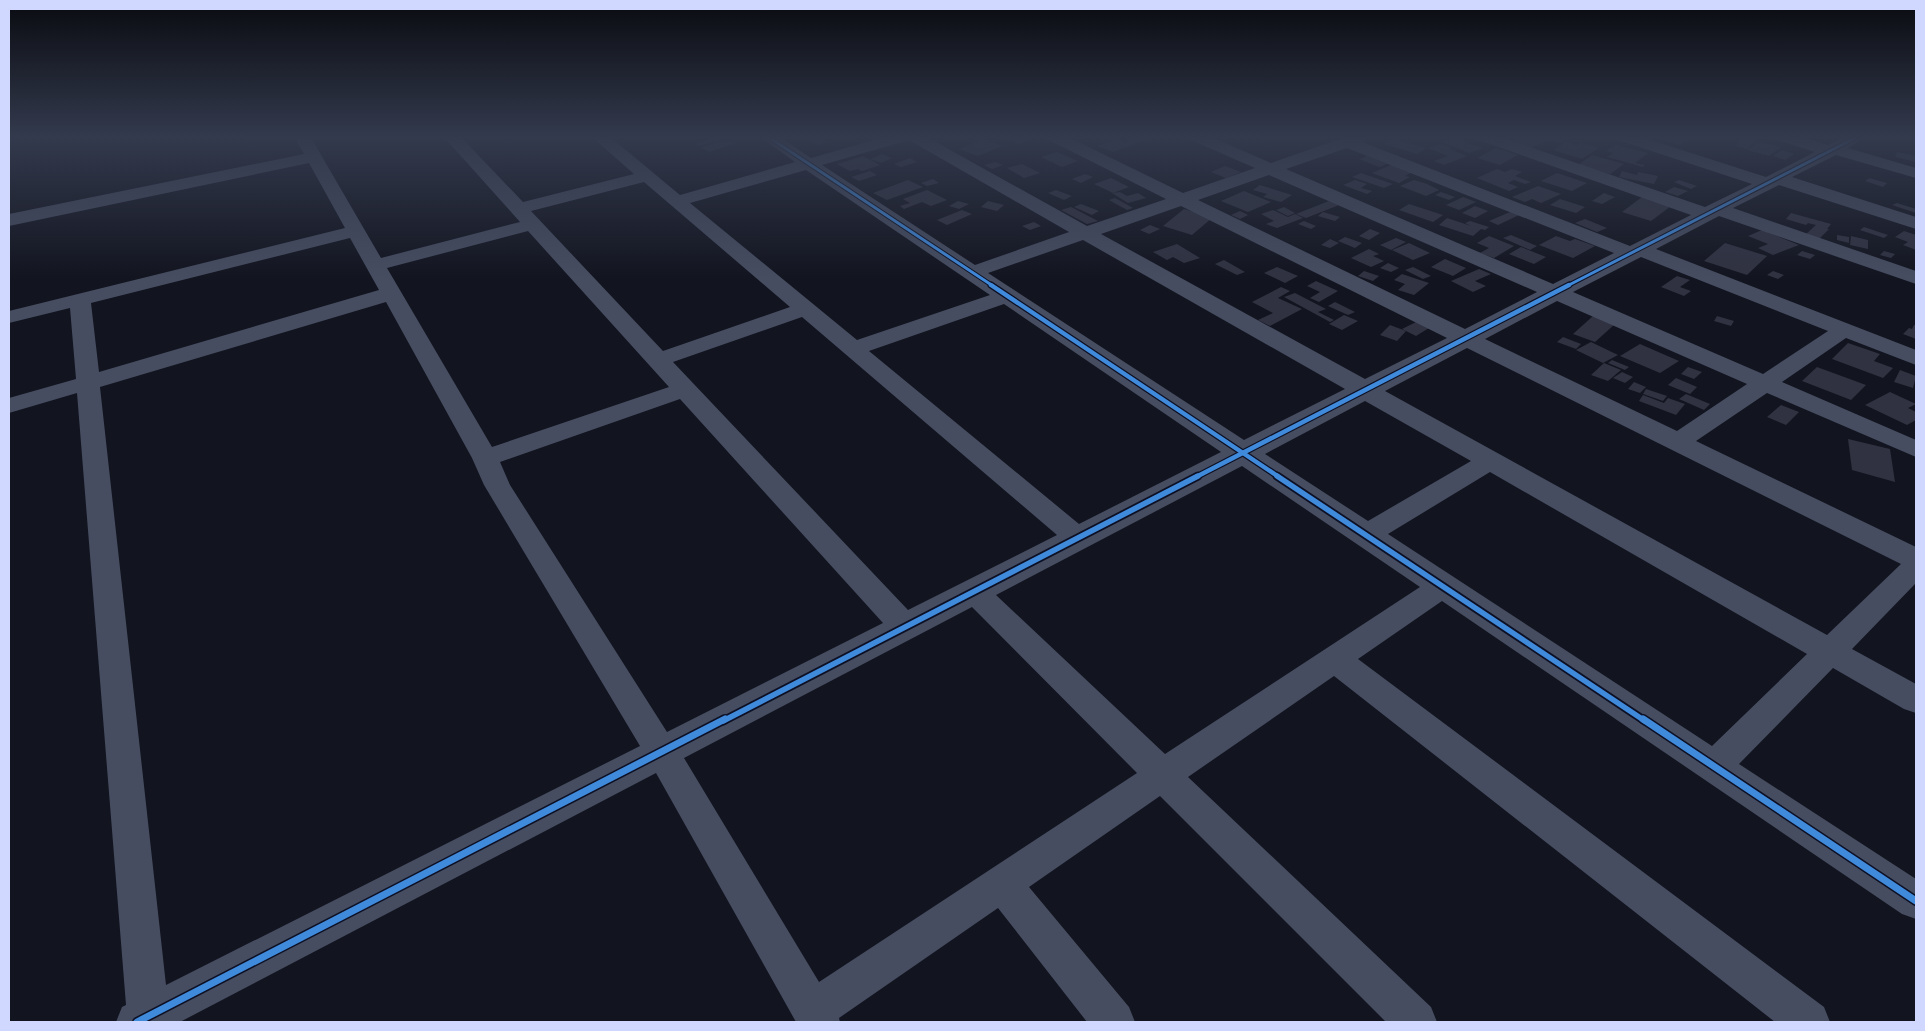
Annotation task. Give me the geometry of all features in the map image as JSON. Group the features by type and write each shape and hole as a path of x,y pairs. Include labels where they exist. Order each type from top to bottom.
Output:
{"street":[{"path":"9,220 146,184"},
{"path":"329,184 485,458 497,485 661,750 816,1016 1002,883 1444,586"},
{"path":"496,184 904,626"},
{"path":"376,265 623,184"},
{"path":"657,184 1077,537"},
{"path":"677,201 736,184"},
{"path":"838,184 973,272 1006,296 1916,901"},
{"path":"998,184 1916,700"},
{"path":"1152,184 1916,559"},
{"path":"973,272 1226,184"},
{"path":"1305,184 1916,449"},
{"path":"1458,184 1916,358"},
{"path":"1627,184 1916,278"},
{"path":"80,300 145,1020 661,750 1765,184"},
{"path":"1782,184 1916,223"},
{"path":"9,317 354,231"},
{"path":"9,406 392,293"},
{"path":"853,349 1006,296"},
{"path":"658,360 806,309"},
{"path":"1678,442 1844,330"},
{"path":"485,458 685,389"},
{"path":"1366,535 1490,461"},
{"path":"1714,766 1916,566"},
{"path":"973,590 1416,1022"},
{"path":"1335,659 1809,1022"},
{"path":"1002,883 1114,1022"}],"building":[{"path":"897,184 917,184 923,187 887,200 873,193"},
{"path":"1094,184 1123,184 1129,187 1113,193"},
{"path":"1367,184 1361,188 1372,191 1367,194 1343,185"},
{"path":"1373,184 1393,184 1384,188"},
{"path":"1404,184 1427,184 1439,190 1426,196 1400,186"},
{"path":"1492,184 1511,184 1518,187 1509,191"},
{"path":"1551,184 1585,184 1572,191"},
{"path":"1679,184 1697,186 1691,189"},
{"path":"1874,184 1886,184 1883,187"},
{"path":"1260,185 1292,195 1281,202 1263,197 1267,194 1253,190"},
{"path":"1538,186 1561,194 1541,203 1532,199 1525,202 1512,197"},
{"path":"1674,187 1688,191 1678,196 1665,192"},
{"path":"927,190 947,200 931,206 922,202 904,209 900,206 910,203 903,199"},
{"path":"1056,190 1072,196 1064,200 1048,193"},
{"path":"1244,191 1271,202 1248,212 1221,201"},
{"path":"1120,192 1127,196 1138,193 1146,198 1128,203 1112,193"},
{"path":"1441,192 1455,197 1449,200 1435,195"},
{"path":"1604,193 1615,197 1602,204 1592,201"},
{"path":"1463,197 1476,202 1459,210 1446,205"},
{"path":"1642,197 1671,206 1651,221 1622,212"},
{"path":"1115,198 1133,208 1127,210 1109,200"},
{"path":"1560,199 1585,207 1576,213 1550,205"},
{"path":"958,201 969,204 959,209 949,206"},
{"path":"988,201 1004,205 997,211 981,207"},
{"path":"1329,201 1339,205 1306,218 1296,214"},
{"path":"1897,203 1916,209 1916,213 1892,205"},
{"path":"1081,204 1099,211 1092,215 1074,207"},
{"path":"1409,204 1443,215 1433,222 1399,210"},
{"path":"1475,206 1488,211 1475,218 1462,213"},
{"path":"1071,207 1098,221 1087,224 1061,210"},
{"path":"1284,207 1295,213 1288,216 1276,210"},
{"path":"1184,209 1213,217 1192,235 1163,226"},
{"path":"962,210 972,214 947,225 937,220"},
{"path":"1273,210 1288,217 1295,214 1303,218 1277,228 1266,224 1274,221 1261,214"},
{"path":"1240,211 1248,215 1240,219 1231,215"},
{"path":"1323,212 1340,217 1335,221 1318,216"},
{"path":"1510,212 1519,215 1498,225 1489,221"},
{"path":"1791,213 1831,224 1827,229 1829,229 1819,239 1805,235 1816,225 1808,223 1806,225 1786,219"},
{"path":"1447,218 1471,226 1465,223 1470,221 1489,227 1485,230 1481,229 1473,236 1439,225"},
{"path":"1585,219 1607,228 1597,232 1575,223"},
{"path":"1304,221 1316,226 1311,229 1298,224"},
{"path":"1034,222 1041,226 1030,230 1022,226"},
{"path":"1150,225 1160,229 1149,234 1140,230"},
{"path":"1864,227 1888,235 1884,238 1860,230"},
{"path":"1370,229 1380,233 1369,240 1359,236"},
{"path":"1762,230 1799,245 1773,255 1758,248 1768,244 1748,236"},
{"path":"1904,231 1916,235 1916,250 1903,245 1908,242 1895,237"},
{"path":"1511,235 1537,246 1530,250 1503,238"},
{"path":"1837,235 1849,237 1849,243 1837,240"},
{"path":"1489,236 1514,246 1494,258 1480,253 1489,248 1477,243"},
{"path":"1556,236 1570,241 1575,239 1595,246 1573,258 1539,245"},
{"path":"1851,236 1868,240 1868,249 1850,245"},
{"path":"1345,237 1362,243 1355,248 1338,241"},
{"path":"1396,238 1406,242 1391,250 1380,245"},
{"path":"1330,239 1339,243 1330,248 1321,245"},
{"path":"1409,243 1430,253 1413,260 1392,250"},
{"path":"1725,243 1767,256 1747,275 1704,261"},
{"path":"1177,244 1200,258 1184,263 1173,257 1167,260 1153,252"},
{"path":"1521,247 1546,257 1534,264 1509,254"},
{"path":"1369,249 1379,254 1373,256 1384,261 1371,267 1351,258"},
{"path":"1802,251 1815,255 1810,259 1797,255"},
{"path":"1884,251 1895,254 1891,258 1880,255"},
{"path":"1445,259 1466,268 1453,276 1431,267"},
{"path":"1224,260 1245,272 1237,275 1215,264"},
{"path":"1388,263 1399,268 1391,272 1380,268"},
{"path":"1277,267 1298,276 1285,283 1264,273"},
{"path":"1413,267 1431,276 1423,279 1405,270"},
{"path":"1479,269 1491,274 1475,281 1486,286 1473,292 1451,281"},
{"path":"1364,271 1379,276 1373,281 1358,276"},
{"path":"1773,271 1784,275 1778,279 1767,275"},
{"path":"1402,274 1429,283 1414,295 1398,290 1405,284 1394,280"},
{"path":"1677,276 1690,280 1680,287 1691,291 1684,296 1661,287"},
{"path":"1316,281 1338,291 1319,302 1310,298 1320,292 1307,286"},
{"path":"1281,287 1290,291 1278,298 1302,309 1270,326 1258,320 1273,313 1252,302"},
{"path":"1295,293 1326,309 1318,312 1334,320 1330,322 1284,297"},
{"path":"1335,302 1355,312 1348,315 1328,306"},
{"path":"1344,315 1358,321 1342,330 1329,324"},
{"path":"1593,316 1615,324 1595,342 1573,334"},
{"path":"1717,316 1734,321 1731,326 1714,321"},
{"path":"1416,322 1429,328 1416,336 1402,329"},
{"path":"1390,325 1406,331 1397,341 1380,335"},
{"path":"1916,325 1916,339 1903,334 1909,328 1912,329"},
{"path":"1563,337 1581,344 1576,349 1557,342"},
{"path":"1591,342 1618,355 1603,363 1576,350"},
{"path":"1848,343 1880,354 1874,361 1893,368 1883,378 1832,359"},
{"path":"1640,344 1679,361 1660,373 1620,356"},
{"path":"1612,360 1629,367 1625,370 1608,363"},
{"path":"1604,363 1621,370 1608,381 1591,375"},
{"path":"1688,367 1702,372 1694,379 1681,374"},
{"path":"1817,367 1866,385 1851,400 1802,381"},
{"path":"1900,370 1916,376 1913,388 1894,382"},
{"path":"1622,372 1633,377 1625,383 1613,378"},
{"path":"1676,378 1697,387 1690,394 1668,385"},
{"path":"1634,382 1646,387 1640,393 1628,389"},
{"path":"1646,389 1667,396 1663,401 1643,394"},
{"path":"1890,392 1916,404 1908,408 1916,412 1916,420 1907,425 1865,405"},
{"path":"1686,394 1710,404 1704,410 1679,399"},
{"path":"1643,395 1664,403 1668,398 1685,404 1676,415 1639,401"},
{"path":"1781,405 1799,412 1786,425 1767,417"},
{"path":"1848,439 1890,449 1895,482 1852,470"}],"cycle path":[{"path":"839,184 1916,901"},
{"path":"137,1022 1765,184"}]}
